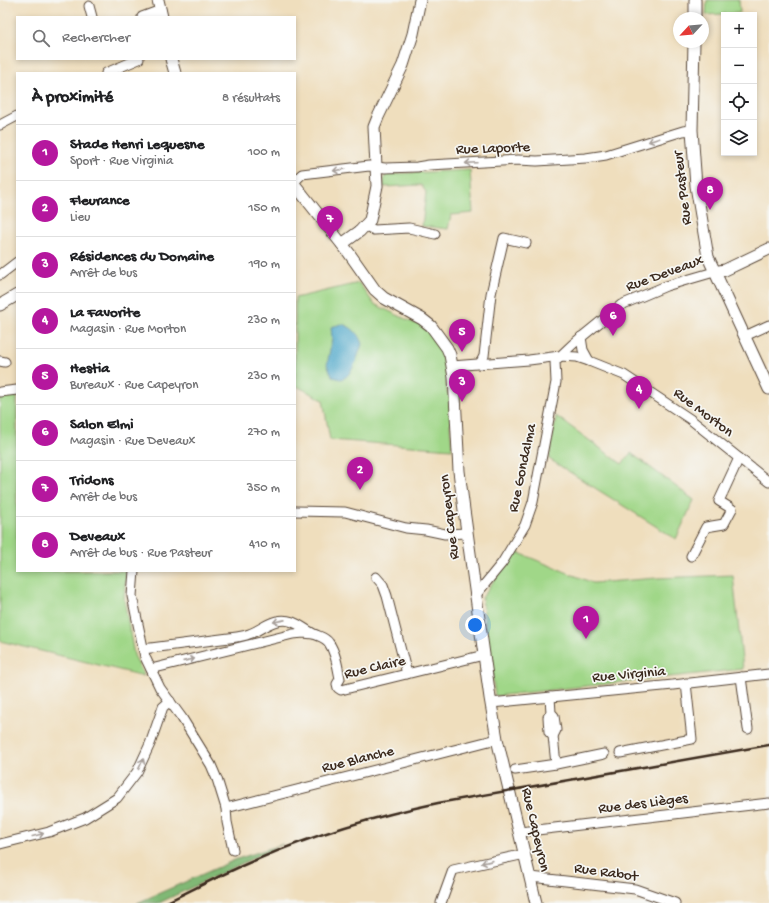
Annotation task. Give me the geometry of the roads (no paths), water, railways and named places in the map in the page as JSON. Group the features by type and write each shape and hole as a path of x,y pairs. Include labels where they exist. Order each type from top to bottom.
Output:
{"street":[{"path":"342,244 366,226 370,220 377,186 374,127 404,65 413,34 420,0"},
{"path":"695,0 695,12"},
{"path":"88,6 92,16"},
{"path":"144,16 160,9"},
{"name":"Rue Pasteur","path":"694,48 692,130 697,193 708,257 769,388"},
{"path":"108,72 138,60"},
{"path":"171,60 175,72"},
{"path":"0,125 16,117"},
{"name":"Rue Laporte","path":"296,181 302,174 369,166 385,168 417,167 518,160 537,161 586,158 606,155 683,131 692,130"},
{"name":"Rue Capeyron","path":"296,186 342,244 375,290 384,298 422,319 431,326 447,348 452,366 456,399 459,471 475,596 491,703 536,903"},
{"path":"366,226 374,230 409,228 435,234"},
{"path":"480,364 484,356 491,294 504,238 526,243"},
{"name":"Rue Deveaux","path":"560,356 617,308 628,302 666,286 725,270 769,249"},
{"path":"0,275 16,263"},
{"path":"0,305 16,296"},
{"path":"745,336 769,325"},
{"path":"581,337 583,350 589,361"},
{"name":"Rue Morton","path":"452,366 560,356 577,357 589,361 624,375 690,419 769,482"},
{"name":"Rue Gondalma","path":"475,596 502,564 526,525 533,502 556,382 555,361 560,356"},
{"path":"0,392 16,390"},
{"path":"691,556 706,527 724,524 732,509 719,501 739,458"},
{"path":"296,511 345,512 406,528 445,534 467,533"},
{"path":"134,572 132,596 143,649 160,688 211,765 226,808 227,822 234,850"},
{"path":"376,577 383,585 387,596 407,674"},
{"name":"Rue Claire","path":"143,649 237,637 250,634 278,620 286,620 299,624 325,639 332,647 340,679 337,684 338,688 341,690 484,655"},
{"path":"151,669 293,634 314,634"},
{"path":"237,637 239,648"},
{"name":"Rue Virginia","path":"491,703 769,674"},
{"path":"741,677 748,729"},
{"path":"620,753 692,739 686,683"},
{"path":"550,697 551,713 554,716 556,730 553,736 556,764"},
{"path":"0,844 49,832 85,818 117,798 137,772 150,744 163,707 170,701"},
{"name":"Rue Blanche","path":"226,808 498,739"},
{"path":"515,770 556,764 604,754"},
{"name":"Rue des Lièges","path":"520,832 769,803"},
{"path":"441,903 453,870 525,854"},
{"name":"Rue Rabot","path":"530,877 635,890 675,903"}],"water":[{"path":"341,324 348,326 354,331 362,344 352,370 345,378 341,379 332,376 327,365 332,339 331,327"}],"railway":[{"path":"165,903 234,869 280,850 346,826 438,803 769,745"}],"place":[{"name":"Deveaux","path":"710,210"},
{"name":"Tridons","path":"330,239"},
{"name":"Salon Elmi","path":"613,336"},
{"name":"Hestia","path":"462,352"},
{"name":"Résidences du Domaine","path":"462,402"},
{"name":"La Favorite","path":"639,409"},
{"name":"Fleurance","path":"360,490"},
{"name":"Stade Henri Lequesne","path":"586,639"}]}
